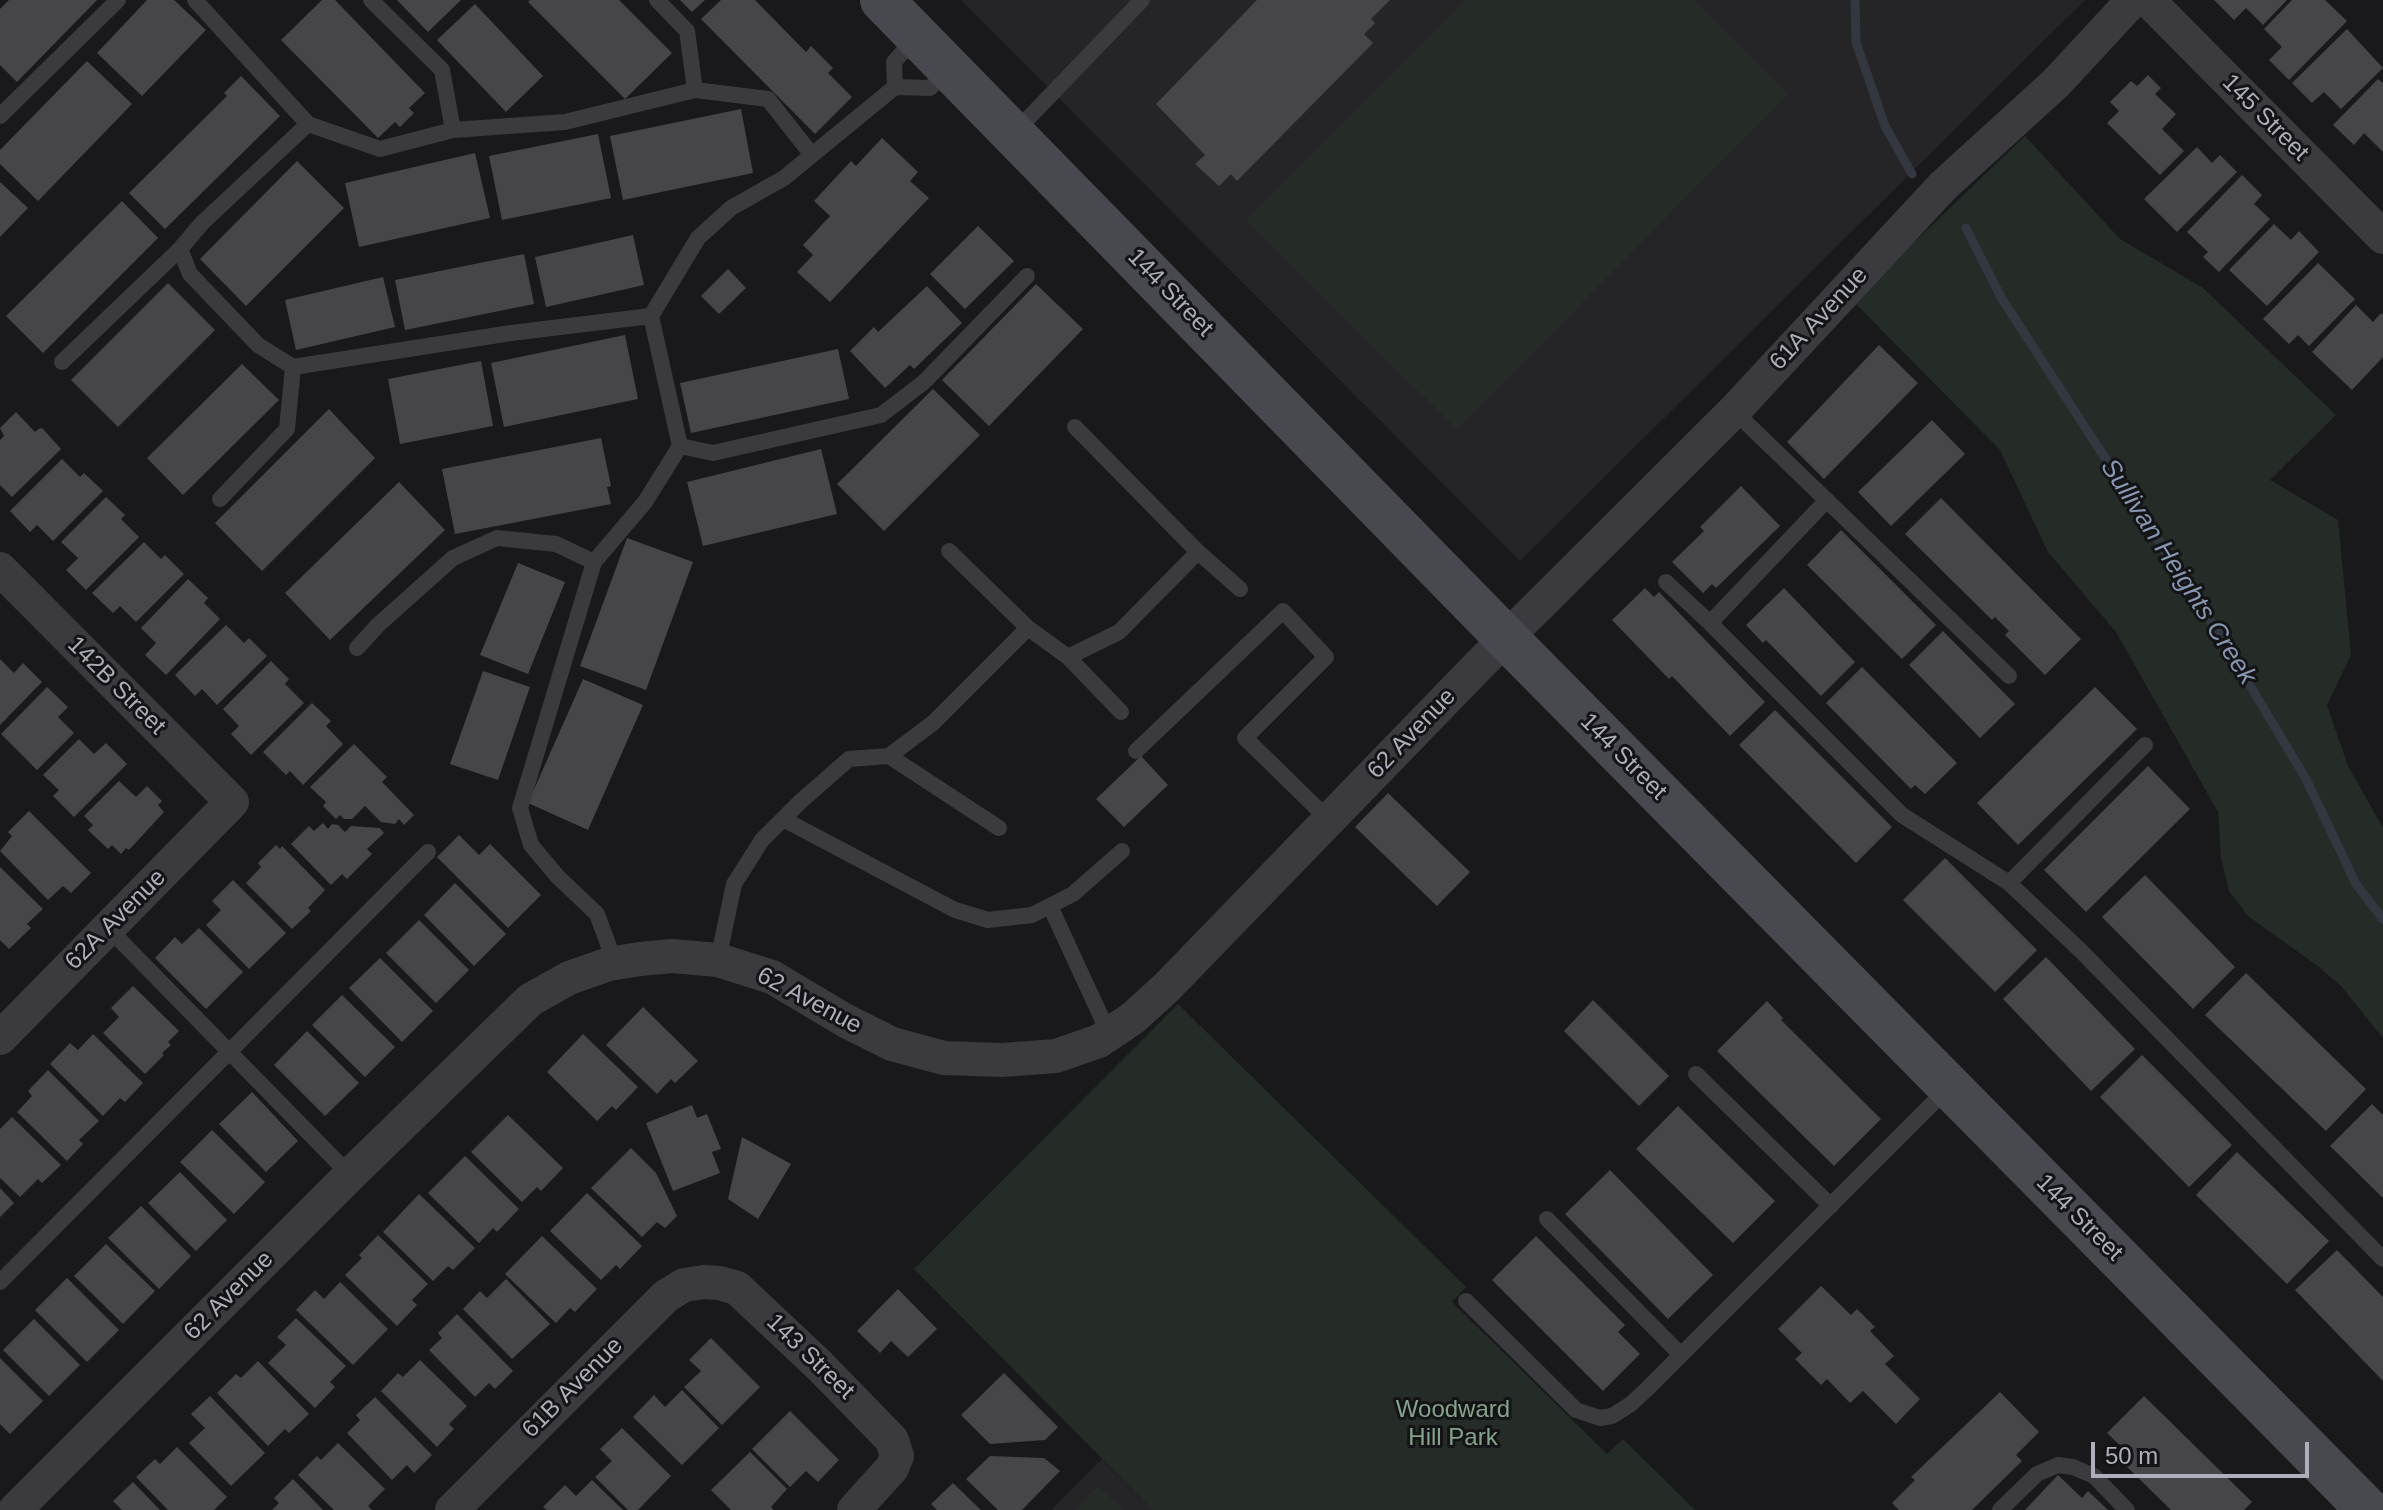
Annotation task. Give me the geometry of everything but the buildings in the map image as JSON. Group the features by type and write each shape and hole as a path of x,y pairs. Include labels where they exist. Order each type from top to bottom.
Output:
{"main road":[{"name":"144 Street","path":"882,0 1507,639 2368,1510"}],"street":[{"name":"61A Avenue","path":"1507,639 1734,411 1943,186 2056,83 2133,0"},
{"name":"145 Street","path":"2148,0 2383,237"},
{"name":"142B Street","path":"0,569 232,802"},
{"name":"62 Avenue","path":"15,1510 530,1000 569,978 615,963 672,956 718,960 772,977 892,1044 944,1058 1002,1060 1056,1056 1099,1041 1133,1018 1167,987 1507,639"},
{"name":"62A Avenue","path":"0,1038 232,802"},
{"name":"143 Street","path":"704,1282 737,1288 820,1366 892,1440 897,1456 885,1479 854,1510"},
{"name":"61B Avenue","path":"452,1510 666,1296 684,1285 704,1282"}],"lane":[{"path":"0,116 118,0"},
{"path":"195,0 308,124 380,149 453,130 565,122 695,90 768,99 812,155"},
{"path":"371,0 442,70 453,130"},
{"path":"657,0 687,31 695,90"},
{"path":"1014,133 1142,0"},
{"path":"895,87 894,62 916,37"},
{"path":"615,963 597,914 558,877 531,845 520,808 594,562 645,502 680,446 651,316 698,238 731,208 784,178 895,87 930,88 949,69"},
{"path":"62,362 180,249 202,223 308,124"},
{"path":"180,249 190,274 219,305 258,345 293,367 511,333 651,316"},
{"path":"680,446 713,453 881,415 924,382 1027,276"},
{"path":"220,499 287,429 293,367"},
{"path":"1734,411 2009,676"},
{"path":"1075,427 1198,552 1240,589"},
{"path":"1710,623 1827,500"},
{"path":"357,648 453,558 497,538 556,544 594,562"},
{"path":"949,551 1028,628 1068,657 1121,712"},
{"path":"1068,657 1119,632 1198,552"},
{"path":"1666,582 1902,815 2009,883 2081,951 2383,1259"},
{"path":"1136,751 1283,611 1326,657 1245,738 1329,820"},
{"path":"718,960 734,884 762,840 849,759 889,756 933,723 1028,628"},
{"path":"2009,883 2145,745"},
{"path":"889,756 999,828"},
{"path":"783,819 955,910 988,920 1032,915 1050,906 1073,894 1122,851"},
{"path":"0,1282 428,852"},
{"path":"1050,906 1109,1034"},
{"path":"108,928 350,1175"},
{"path":"1696,1074 1831,1206"},
{"path":"1466,1301 1576,1410 1600,1418 1612,1416 1631,1404 1950,1087"},
{"path":"1547,1219 1681,1355"},
{"path":"2000,1510 2037,1474 2058,1465 2073,1467 2094,1476 2127,1510"}],"shaded area":[{"path":"961,0 2085,0 1520,561"},
{"path":"1102,1459 1153,1510 1051,1510"}],"green space":[{"path":"1465,0 1693,0 1788,94 1457,429 1246,221"},
{"path":"2025,136 2120,239 2203,288 2336,415 2270,480 2338,520 2351,655 2327,705 2348,766 2383,828 2383,1038 2341,986 2248,916 2229,891 2221,858 2218,812 2116,632 2048,552 2000,450 1853,301"},
{"name":"Woodward Hill Park","path":"1178,1004 1466,1287 1452,1302 1607,1454 1623,1439 1695,1510 1153,1510 914,1269"},
{"path":"1098,1486 1123,1510 1075,1510"}],"waterway":[{"name":"Sullivan Heights Creek","path":"1855,0 1856,42 1885,126 1912,174"},
{"name":"Sullivan Heights Creek","path":"1966,228 2002,299 2221,637 2306,779 2356,884 2383,919"}]}
